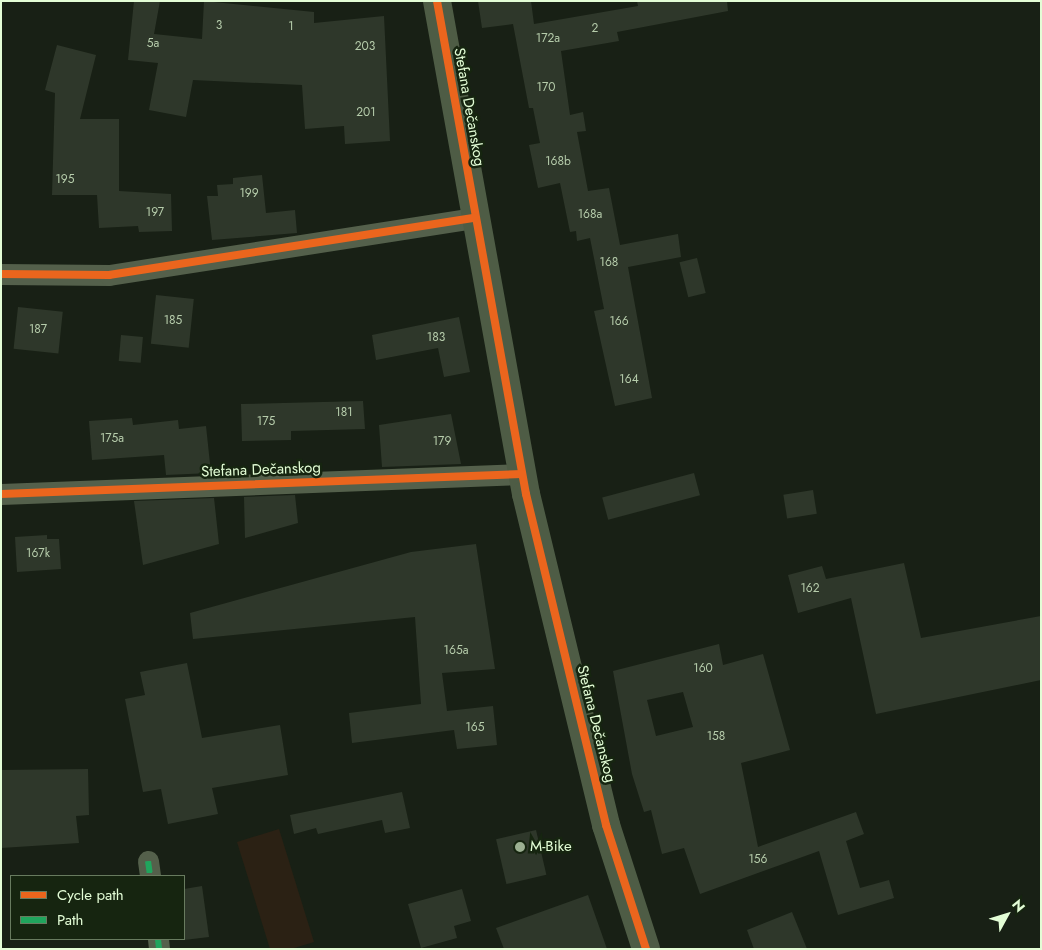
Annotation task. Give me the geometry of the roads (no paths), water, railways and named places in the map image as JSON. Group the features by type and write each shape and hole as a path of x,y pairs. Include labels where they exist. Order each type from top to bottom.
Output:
{"main road":[{"name":"Stefana Dečanskog","path":"436,1 522,474 606,825 646,949"}],"street":[{"path":"1,274 109,275 474,218"},
{"name":"Stefana Dečanskog","path":"1,494 522,474"}],"place":[{"name":"M-Bike","path":"520,847"}]}
